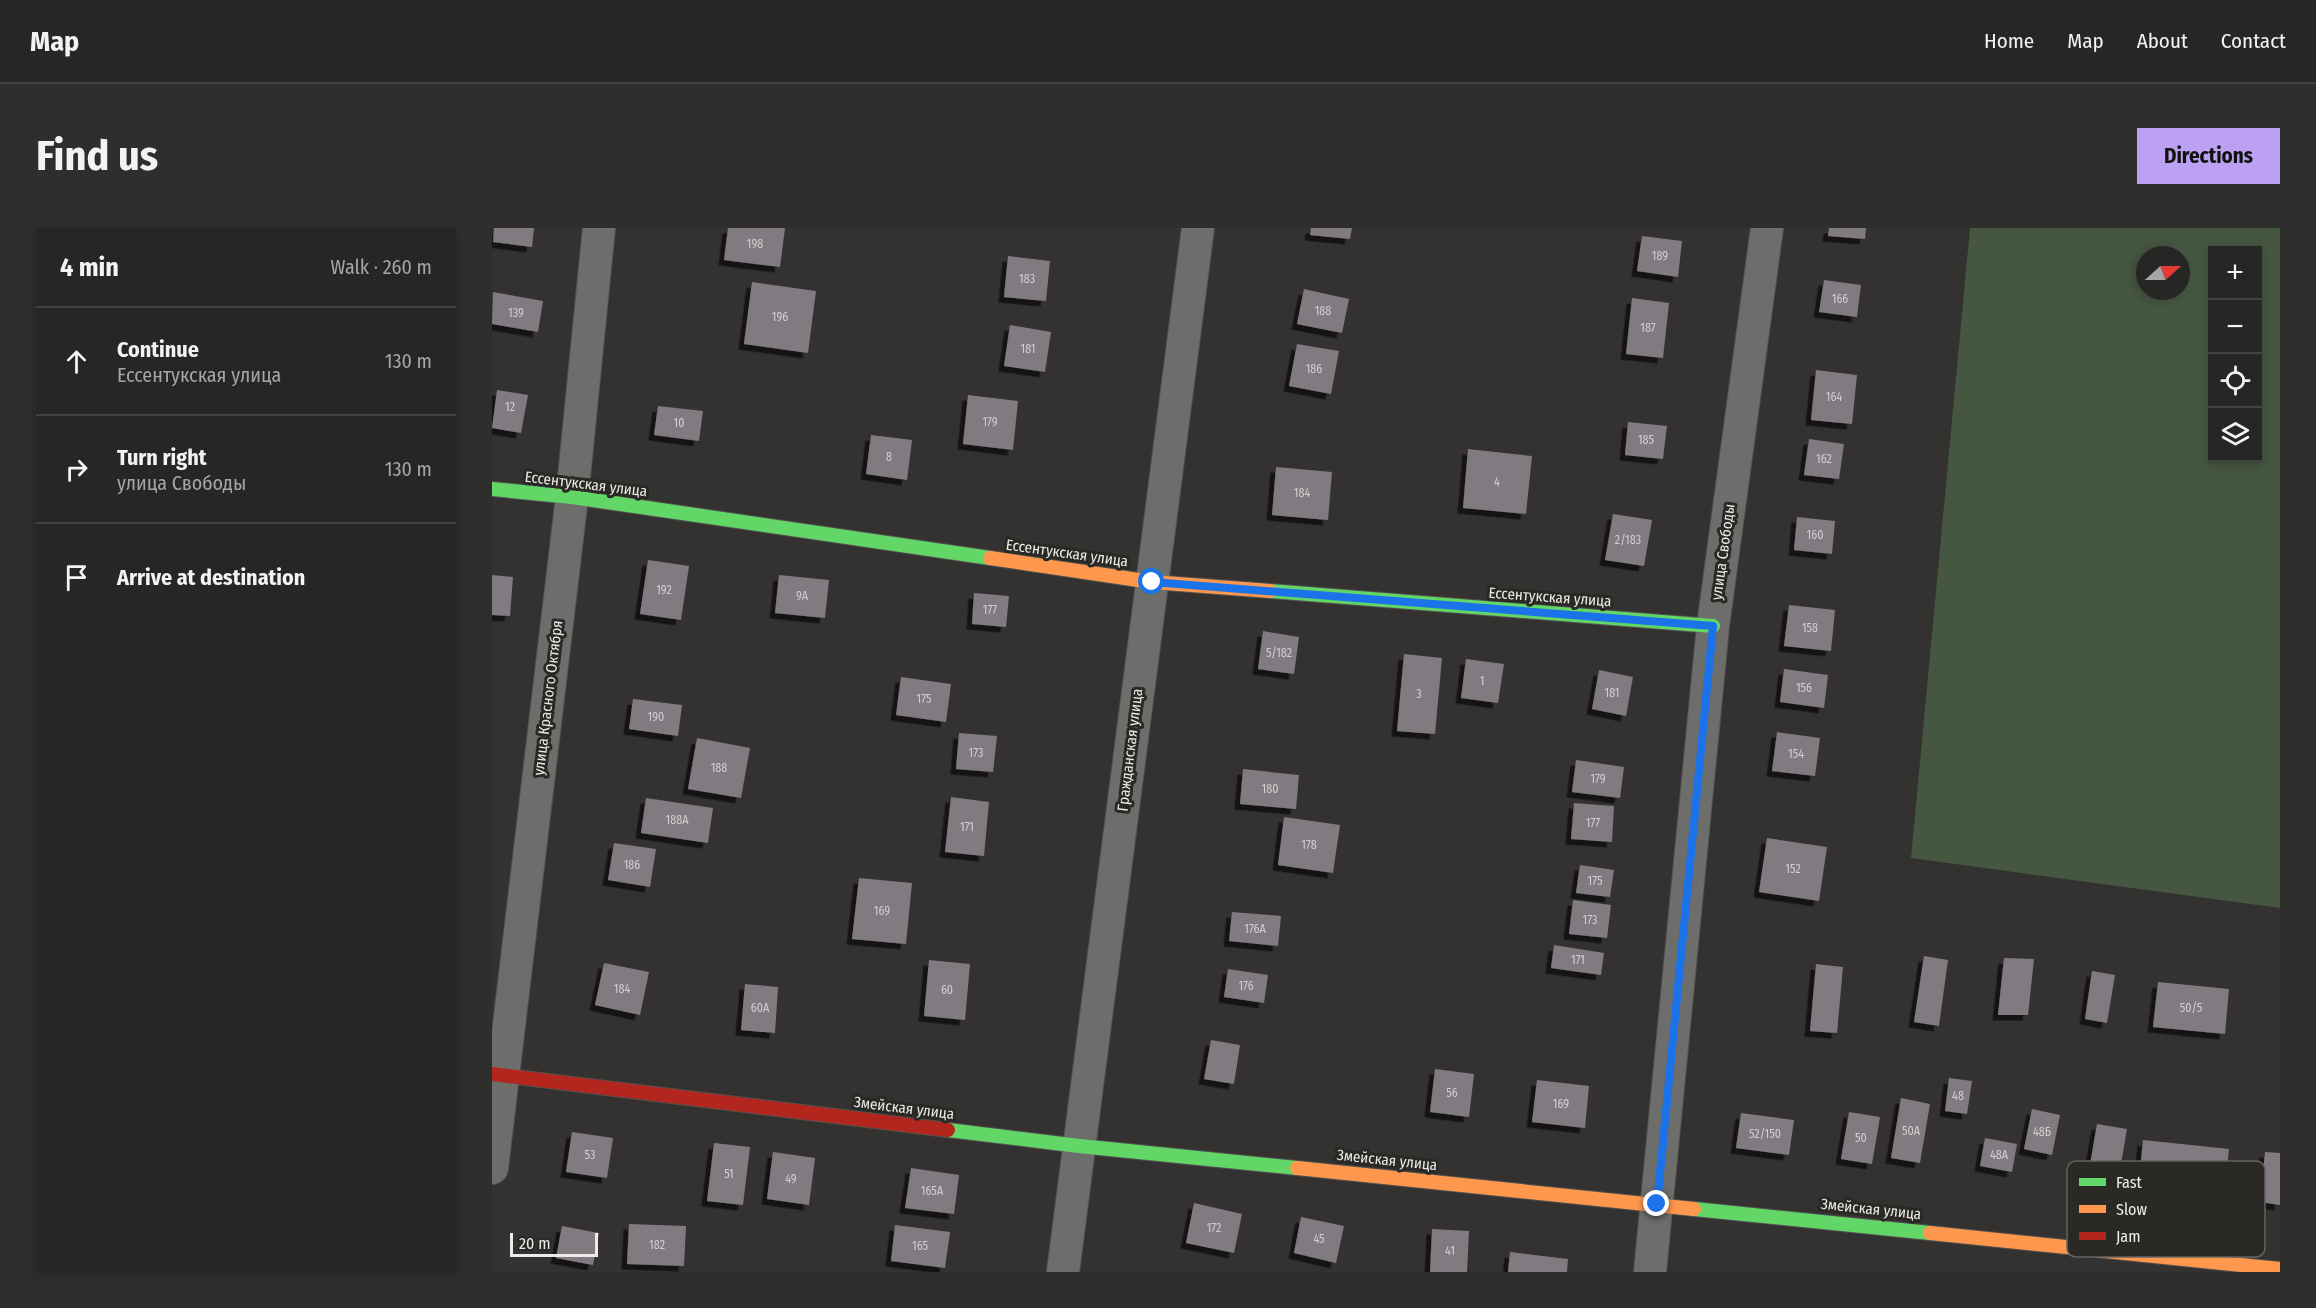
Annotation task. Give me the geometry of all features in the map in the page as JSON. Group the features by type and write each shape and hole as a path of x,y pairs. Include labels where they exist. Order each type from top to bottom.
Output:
{"street":[{"name":"улица Красного Октября","path":"492,1168 498,1075 572,497 599,228"},
{"name":"Гражданская улица","path":"1063,1272 1198,228"},
{"name":"улица Свободы","path":"1650,1272 1713,626 1767,228"},
{"name":"Ессентукская улица","path":"492,489 572,497 1152,582 1713,626"},
{"name":"Змейская улица","path":"498,1075 1079,1146 1657,1204 2067,1252"},
{"name":"Змейская улица","path":"2111,1257 2179,1265 2280,1269"}],"green space":[{"path":"1970,228 2280,228 2280,908 1911,858"}],"building":[{"path":"494,228 534,228 532,247 493,242"},
{"path":"728,228 785,228 780,267 724,260"},
{"path":"1311,228 1352,228 1350,239 1310,235"},
{"path":"1829,228 1866,228 1865,239 1828,236"},
{"path":"1642,236 1682,241 1678,277 1637,271"},
{"path":"1008,256 1050,261 1046,301 1004,297"},
{"path":"1824,280 1861,285 1857,317 1819,312"},
{"path":"752,282 816,291 808,353 744,344"},
{"path":"1304,289 1349,299 1342,333 1297,324"},
{"path":"493,292 543,301 538,332 492,324"},
{"path":"1632,298 1669,303 1663,358 1626,354"},
{"path":"1010,325 1051,332 1045,372 1004,366"},
{"path":"1297,344 1339,351 1331,394 1289,386"},
{"path":"1816,370 1857,375 1852,424 1811,420"},
{"path":"497,390 528,395 521,433 492,428"},
{"path":"968,395 1018,401 1013,450 963,444"},
{"path":"658,406 703,411 699,441 654,435"},
{"path":"1628,422 1667,426 1663,459 1625,455"},
{"path":"871,435 912,440 907,480 866,474"},
{"path":"1809,439 1844,444 1839,479 1804,475"},
{"path":"1468,449 1532,456 1526,514 1463,508"},
{"path":"1276,467 1332,472 1328,520 1272,515"},
{"path":"1613,514 1652,520 1644,566 1605,560"},
{"path":"1797,517 1835,521 1832,554 1794,550"},
{"path":"648,560 689,566 681,620 640,614"},
{"path":"492,575 513,577 510,616 492,615"},
{"path":"779,575 829,580 825,618 775,613"},
{"path":"974,593 1009,596 1006,627 972,624"},
{"path":"1789,605 1835,610 1831,651 1784,646"},
{"path":"1263,631 1299,637 1294,674 1258,669"},
{"path":"1404,654 1442,658 1435,734 1397,731"},
{"path":"1466,659 1504,664 1498,703 1461,698"},
{"path":"1784,669 1828,675 1824,708 1780,702"},
{"path":"1599,670 1633,677 1626,716 1592,709"},
{"path":"901,677 951,684 946,722 896,715"},
{"path":"633,699 682,705 678,736 629,729"},
{"path":"1777,732 1820,738 1815,776 1772,771"},
{"path":"959,733 997,736 993,772 956,769"},
{"path":"697,738 750,748 741,798 688,789"},
{"path":"1576,760 1624,767 1620,798 1572,792"},
{"path":"1243,769 1299,775 1296,809 1240,804"},
{"path":"951,797 989,802 984,856 945,852"},
{"path":"646,798 713,808 708,843 641,833"},
{"path":"1574,803 1614,806 1612,842 1571,839"},
{"path":"1284,817 1340,825 1333,873 1278,865"},
{"path":"1767,838 1827,847 1819,901 1759,892"},
{"path":"614,843 656,849 650,887 608,880"},
{"path":"1580,865 1614,870 1610,897 1576,893"},
{"path":"859,878 912,883 906,944 852,939"},
{"path":"1573,900 1611,905 1607,938 1569,934"},
{"path":"1232,912 1281,916 1278,946 1229,941"},
{"path":"1554,945 1604,953 1601,975 1551,968"},
{"path":"1924,956 1948,960 1939,1026 1914,1022"},
{"path":"2004,958 2034,959 2028,1015 1998,1015"},
{"path":"929,960 970,964 965,1020 924,1016"},
{"path":"604,963 649,972 640,1015 595,1005"},
{"path":"1816,964 1843,967 1837,1033 1810,1031"},
{"path":"1228,969 1268,975 1264,1003 1224,997"},
{"path":"2092,971 2115,975 2107,1023 2085,1019"},
{"path":"2158,982 2229,989 2225,1034 2153,1027"},
{"path":"745,984 778,987 775,1033 741,1030"},
{"path":"1211,1040 1240,1045 1234,1084 1204,1079"},
{"path":"1435,1069 1474,1074 1469,1117 1430,1112"},
{"path":"1949,1078 1972,1081 1967,1114 1945,1111"},
{"path":"1537,1080 1589,1086 1585,1128 1532,1122"},
{"path":"1901,1098 1930,1104 1920,1163 1891,1158"},
{"path":"2032,1109 2060,1115 2052,1155 2024,1149"},
{"path":"1849,1112 1880,1117 1872,1164 1841,1159"},
{"path":"1741,1113 1794,1120 1789,1155 1736,1148"},
{"path":"2097,1124 2127,1129 2121,1161 2091,1161"},
{"path":"572,1132 613,1138 607,1178 566,1172"},
{"path":"1985,1138 2017,1144 2012,1172 1980,1166"},
{"path":"2143,1140 2229,1149 2228,1161 2141,1161"},
{"path":"714,1143 750,1147 743,1205 707,1201"},
{"path":"773,1152 815,1158 809,1205 767,1199"},
{"path":"2265,1152 2280,1153 2280,1205 2265,1203"},
{"path":"911,1168 959,1175 954,1214 905,1208"},
{"path":"1194,1203 1242,1214 1234,1253 1186,1243"},
{"path":"1301,1217 1344,1226 1336,1263 1294,1253"},
{"path":"629,1224 686,1226 684,1266 627,1264"},
{"path":"895,1225 950,1232 945,1268 891,1261"},
{"path":"562,1226 599,1233 593,1265 556,1258"},
{"path":"1432,1229 1469,1231 1467,1272 1430,1272"},
{"path":"1510,1252 1568,1259 1567,1272 1508,1272"}],"traffic: fast":[{"path":"492,489 572,497 990,558"},
{"path":"1270,591 1713,626"},
{"path":"948,1130 1297,1168"},
{"path":"1694,1209 1930,1233"}],"traffic: slow":[{"path":"990,558 1152,582 1270,591"},
{"path":"1297,1168 1694,1209"},
{"path":"1930,1233 2067,1247"},
{"path":"2163,1257 2280,1269"}],"traffic: jam":[{"path":"492,1074 948,1130"}],"route":[{"path":"1152,582 1713,626 1657,1204"}]}
